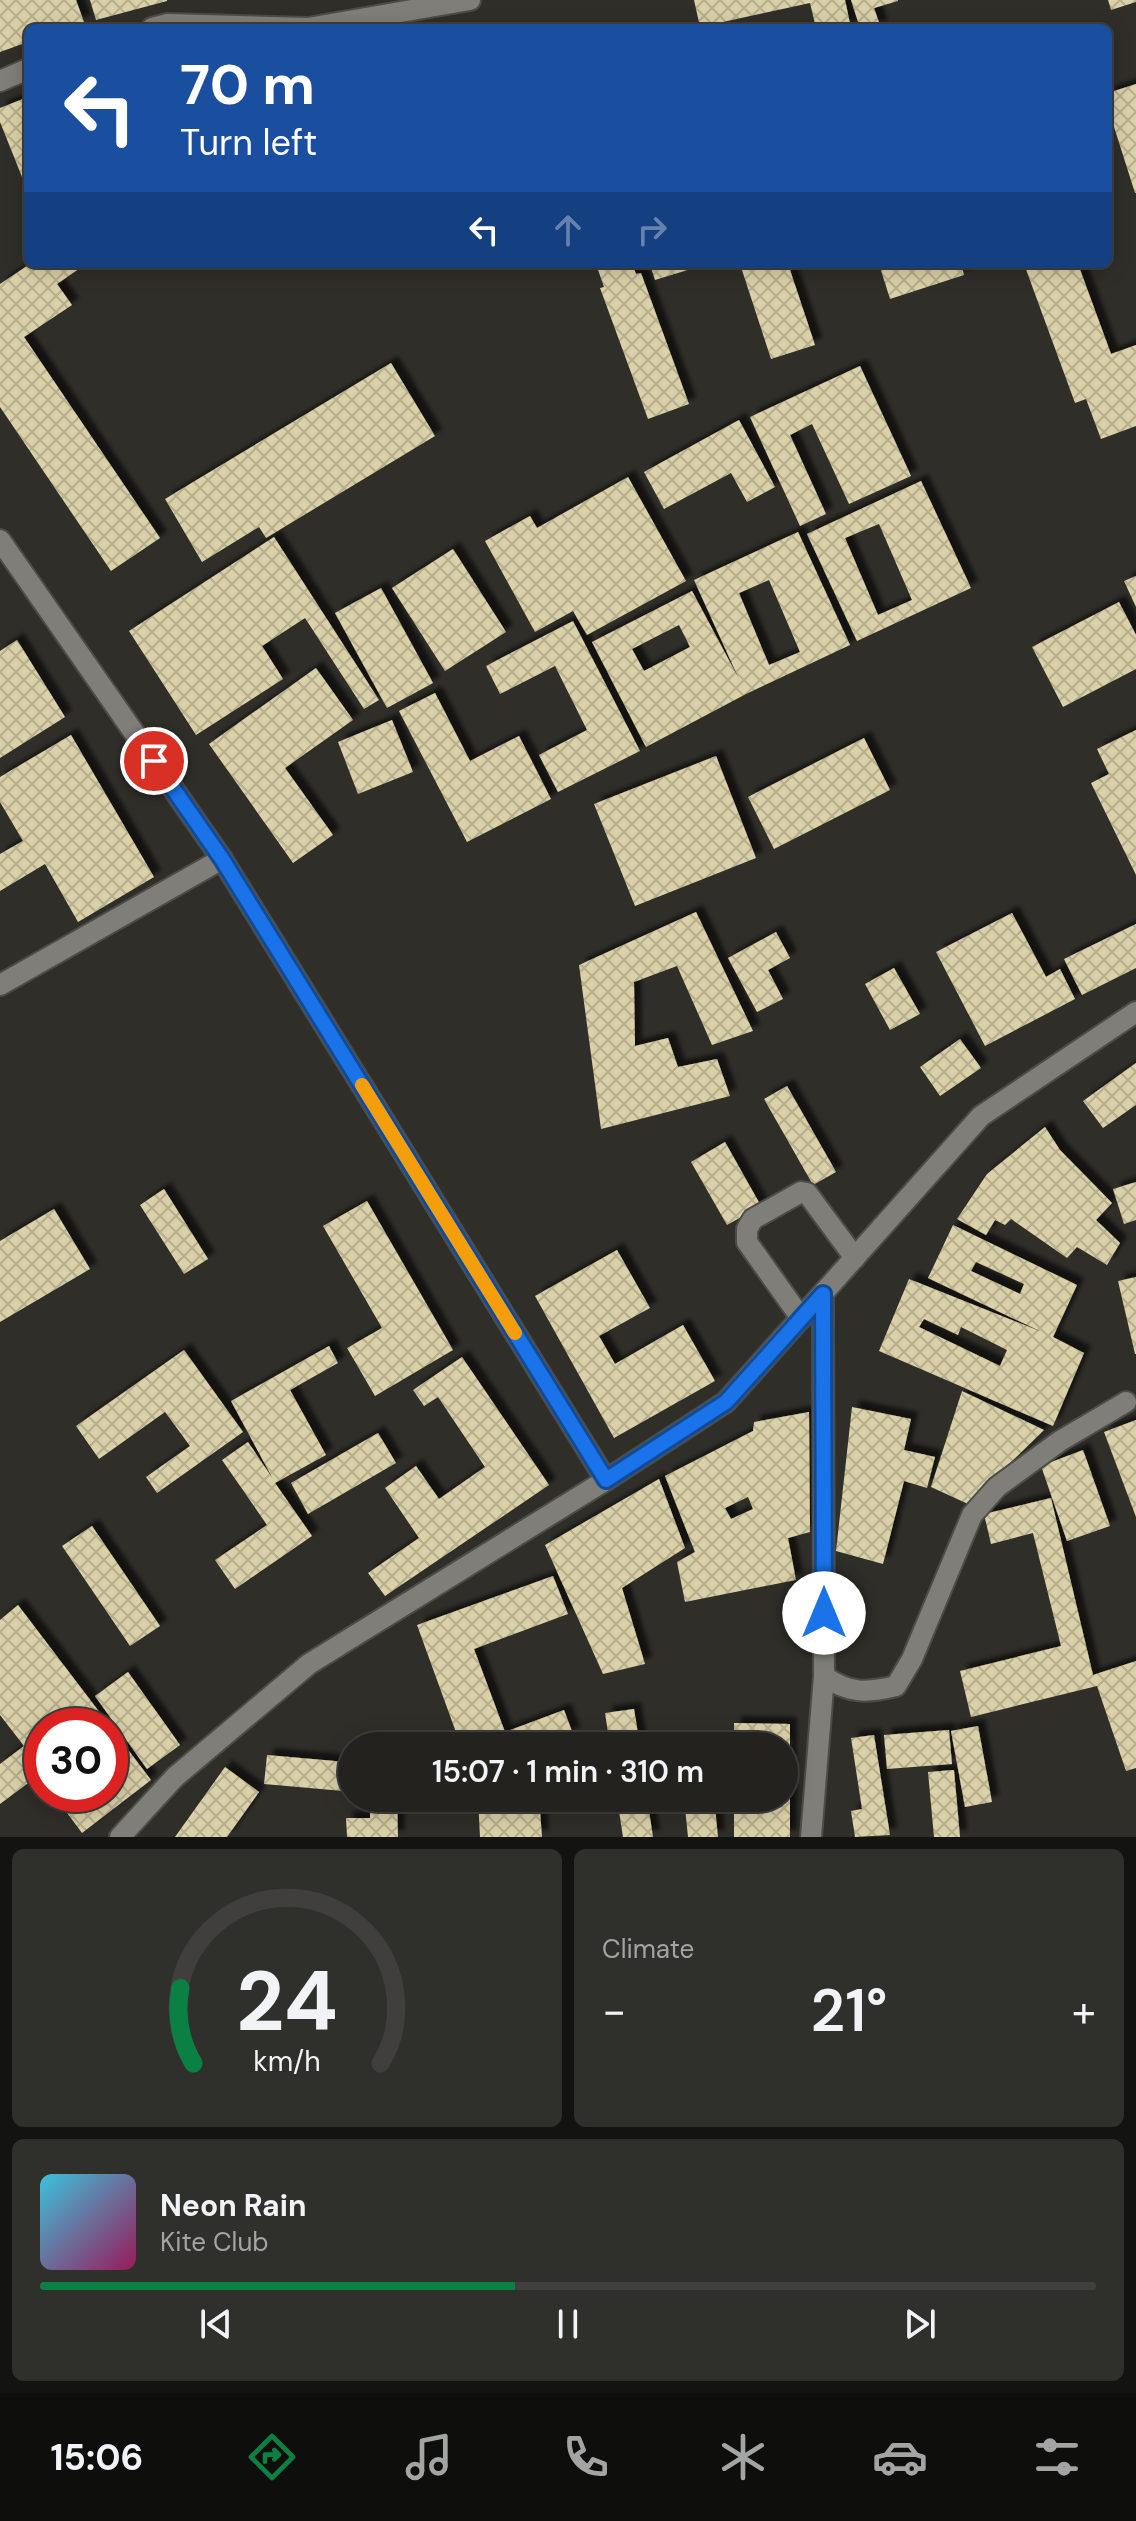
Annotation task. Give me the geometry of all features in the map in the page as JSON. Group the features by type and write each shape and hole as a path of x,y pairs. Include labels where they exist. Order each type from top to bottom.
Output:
{"street":[{"path":"331,24 470,0"},
{"path":"0,81 24,71"},
{"path":"0,540 222,859 606,1480"},
{"path":"0,985 222,859"},
{"path":"120,1837 175,1777 309,1664 726,1402 981,1116 1136,1012"},
{"path":"801,1318 747,1242 747,1229 753,1219 801,1192 807,1193 855,1258"},
{"path":"811,1837 824,1676 823,1294"},
{"path":"824,1676 837,1686 870,1693 896,1686 912,1659 972,1515 997,1487 1060,1441 1126,1402"}],"building":[{"path":"0,0 76,0 84,22 24,24 24,43 0,52"},
{"path":"90,0 167,0 167,1 96,20"},
{"path":"694,0 845,0 850,24 815,24 810,3 714,24 699,24"},
{"path":"851,0 898,0 874,8 880,24 859,24"},
{"path":"1108,0 1136,0 1136,2 1111,10"},
{"path":"1136,84 1136,193 1112,121 1112,92"},
{"path":"24,99 24,182 0,122 0,108"},
{"path":"24,268 80,268 57,284 72,305 24,337 160,538 111,571 0,407 0,284"},
{"path":"597,268 634,268 636,274 641,273 689,404 648,419 600,288 604,287"},
{"path":"651,268 694,268 655,280"},
{"path":"741,268 789,268 815,345 771,359"},
{"path":"880,268 962,268 964,275 890,299"},
{"path":"1025,268 1079,268 1111,354 1136,345 1136,426 1101,439 1086,399 1075,403"},
{"path":"391,363 435,436 266,538 259,527 202,562 165,499"},
{"path":"860,366 911,476 849,504 812,424 790,435 826,514 800,526 750,417"},
{"path":"739,420 775,487 747,502 731,473 664,509 644,472"},
{"path":"628,477 686,581 587,635 573,611 535,632 485,541 530,516 537,528"},
{"path":"921,481 971,588 857,641 807,534","holes":["879,524 912,600 878,615 845,538"]},
{"path":"798,532 850,645 746,694 646,747 592,642 692,591 739,679 694,580","holes":["769,580 800,652 769,665 739,593","679,625 690,647 644,671 632,649"]},
{"path":"274,537 379,700 364,709 305,618 262,646 283,679 196,735 129,631"},
{"path":"453,549 506,632 445,671 392,588"},
{"path":"1136,576 1136,607 1124,581"},
{"path":"381,588 433,683 387,708 335,613"},
{"path":"1119,602 1136,635 1136,669 1063,707 1032,647"},
{"path":"573,621 640,751 558,792 539,755 587,730 555,666 500,694 486,666"},
{"path":"17,640 65,717 0,758 0,651"},
{"path":"316,668 353,720 285,768 333,835 293,863 209,744"},
{"path":"435,693 470,761 519,736 551,799 467,842 399,711"},
{"path":"392,720 413,772 358,794 338,742"},
{"path":"1136,730 1136,875 1091,783 1109,774 1097,749"},
{"path":"71,735 154,877 78,922 45,864 0,891 0,854 23,841 0,802 0,777"},
{"path":"864,738 890,790 774,849 748,797"},
{"path":"716,756 756,858 635,906 594,804"},
{"path":"696,912 753,1031 712,1045 677,966 634,982 635,1046 668,1038 678,1067 717,1059 730,1096 601,1129 579,965"},
{"path":"1012,913 1046,977 1060,969 1075,999 985,1046 936,952"},
{"path":"1136,924 1136,968 1082,995 1064,959"},
{"path":"776,932 790,958 768,970 783,999 757,1012 728,958"},
{"path":"894,968 920,1014 890,1030 865,984"},
{"path":"960,1039 981,1068 940,1096 920,1067"},
{"path":"1136,1063 1136,1105 1103,1128 1083,1101"},
{"path":"787,1086 836,1172 813,1185 764,1099"},
{"path":"1045,1127 1060,1150 1112,1203 1096,1220 1120,1243 1107,1265 1077,1247 1067,1258 1011,1219 1005,1225 995,1220 986,1235 957,1219 987,1174"},
{"path":"725,1142 761,1206 727,1225 691,1162"},
{"path":"1136,1182 1136,1220 1124,1224 1113,1189"},
{"path":"164,1189 208,1259 184,1274 140,1205"},
{"path":"367,1201 453,1350 375,1396 347,1348 382,1328 323,1226"},
{"path":"54,1209 90,1269 0,1322 0,1241"},
{"path":"953,1225 1077,1285 1053,1337 1084,1353 1053,1426 879,1351 909,1279 1042,1332 928,1278","holes":["976,1262 1024,1284 1020,1294 971,1271","924,1319 958,1335 961,1327 1007,1350 1000,1366 919,1327"]},
{"path":"617,1250 650,1308 599,1336 615,1364 683,1325 715,1381 614,1438 535,1296"},
{"path":"1136,1277 1136,1354 1135,1354 1118,1281"},
{"path":"329,1346 338,1363 290,1390 326,1455 275,1483 312,1536 235,1589 215,1560 267,1525 222,1460 248,1442 273,1479 231,1401"},
{"path":"184,1350 243,1432 157,1493 146,1477 190,1446 165,1412 99,1459 76,1426"},
{"path":"462,1357 549,1485 385,1596 368,1573 419,1538 385,1488 416,1466 439,1499 485,1467 438,1397 424,1406 413,1390"},
{"path":"962,1391 1044,1430 968,1504 931,1487"},
{"path":"852,1407 911,1419 904,1450 935,1457 927,1488 904,1481 883,1564 836,1551"},
{"path":"809,1412 810,1532 788,1538 796,1580 685,1602 677,1562 695,1552 665,1476 753,1431 754,1422","holes":["748,1497 753,1509 731,1519 725,1508"]},
{"path":"1136,1420 1136,1517 1104,1432"},
{"path":"378,1433 396,1463 308,1514 291,1483"},
{"path":"1083,1450 1110,1526 1067,1541 1041,1466"},
{"path":"659,1479 685,1548 622,1588 645,1664 603,1674 545,1545"},
{"path":"1051,1498 1093,1675 1136,1661 1136,1768 1126,1771 1097,1686 971,1717 960,1671 1061,1646 1033,1533 991,1544 984,1514"},
{"path":"92,1526 160,1626 130,1646 62,1546"},
{"path":"553,1576 568,1614 474,1649 505,1732 456,1732 417,1625"},
{"path":"18,1605 96,1708 24,1708 24,1746 0,1715 0,1620"},
{"path":"128,1672 180,1745 147,1769 128,1742 128,1708 104,1708 95,1696"},
{"path":"634,1709 638,1732 608,1732 605,1713"},
{"path":"564,1710 572,1732 505,1732"},
{"path":"734,1723 790,1724 790,1732 734,1732"},
{"path":"978,1726 992,1802 965,1807 951,1731"},
{"path":"949,1730 952,1764 887,1769 884,1735"},
{"path":"874,1735 890,1835 855,1837 851,1811 862,1809 851,1738"},
{"path":"24,1746 24,1786 0,1804 0,1764"},
{"path":"128,1750 151,1780 128,1798"},
{"path":"267,1755 338,1761 338,1791 264,1784"},
{"path":"225,1767 259,1792 227,1837 175,1837"},
{"path":"954,1770 960,1837 934,1837 928,1772"},
{"path":"66,1812 109,1812 82,1833"},
{"path":"370,1812 397,1812 398,1837 347,1837 346,1818 370,1818"},
{"path":"479,1812 540,1812 542,1837 480,1837"},
{"path":"619,1812 649,1812 653,1837 623,1837"},
{"path":"685,1812 715,1812 718,1837 688,1837"},
{"path":"734,1812 790,1812 790,1837 734,1837"}],"slow traffic":[{"path":"362,1085 515,1333"}],"route":[{"path":"154,761 222,859 606,1480 726,1402 823,1294 824,1613"}]}
